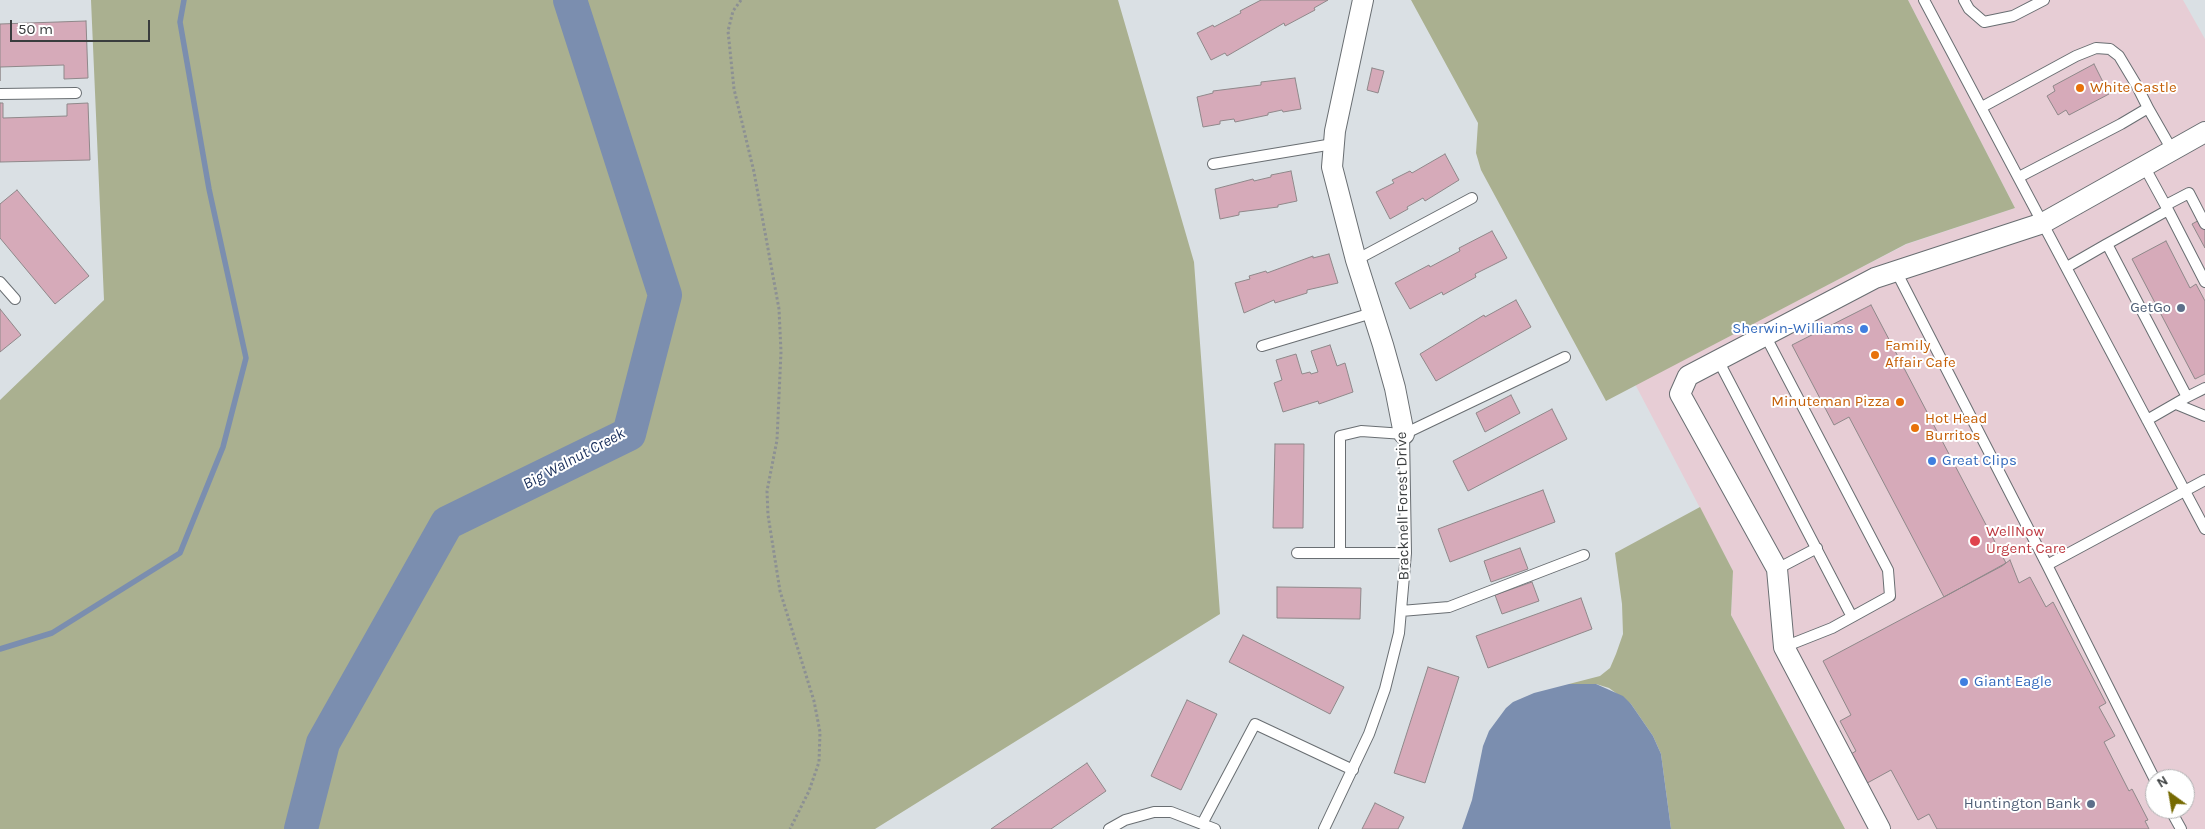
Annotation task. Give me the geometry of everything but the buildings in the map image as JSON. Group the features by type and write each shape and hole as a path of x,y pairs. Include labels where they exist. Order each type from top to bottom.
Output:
{"street":[{"name":"Bracknell Forest Drive","path":"1363,0 1334,144 1332,167 1356,260 1395,388 1404,434"},
{"path":"1880,829 1784,647 1777,569 1680,394 1688,376 1875,278 2044,223 2205,132"}],"lane":[{"path":"1924,0 2044,223 2205,530"},
{"path":"1964,0 1969,9 1984,22 2013,16 2044,0"},
{"path":"1982,107 2076,56 2096,48 2110,49 2119,56 2172,150"},
{"path":"0,94 76,93"},
{"path":"2019,177 2148,108"},
{"path":"1213,164 1334,144"},
{"path":"2144,166 2205,282"},
{"path":"2067,267 2189,193 2205,224"},
{"path":"1356,260 1472,198"},
{"path":"2107,244 2187,397"},
{"path":"1896,271 2149,769"},
{"path":"0,282 15,299"},
{"path":"1262,346 1372,313"},
{"path":"1765,335 1888,570 1890,596 1832,628 1784,647"},
{"path":"1340,553 1340,436 1361,432 1404,434 1565,357"},
{"path":"1718,360 1852,617"},
{"path":"2147,420 2205,388"},
{"path":"2176,404 2205,416"},
{"name":"Bracknell Forest Drive","path":"1324,829 1369,734 1385,689 1399,633 1406,553 1404,434"},
{"path":"2047,565 2205,480"},
{"path":"1777,569 1816,548"},
{"path":"1297,553 1406,553"},
{"path":"1401,611 1449,607 1584,555"},
{"path":"1202,824 1255,724 1353,770"},
{"path":"1109,829 1125,820 1154,812 1171,812 1215,829"}],"path":[{"path":"741,0 733,11 728,31 734,89 754,172 779,318 781,352 777,440 768,491 768,515 780,591 814,701 820,732 819,762 809,791 790,829"}],"shaded area":[{"path":"1908,0 2183,0 2205,39 2205,829 1845,829 1731,615 1733,571 1635,384 1907,244 2015,208"}],"green space":[{"path":"91,0 1118,0 1194,262 1220,614 875,829 0,829 0,400 104,300"},
{"path":"1411,0 1908,0 2015,208 1906,244 1606,401 1481,170 1476,153 1478,123"},
{"path":"1700,507 1733,571 1731,615 1845,829 1671,829 1661,754 1653,736 1631,704 1609,688 1596,684 1569,684 1600,676 1610,668 1616,654 1623,634 1622,604 1615,553"}],"water":[{"path":"1569,684 1596,684 1623,696 1631,704 1653,736 1661,754 1671,829 1462,829 1472,800 1483,746 1489,731 1506,708 1513,702 1534,693"}],"waterway":[{"path":"0,649 52,633 180,553 223,447 246,358 209,189 180,22 184,0"},
{"name":"Big Walnut Creek","path":"301,829 323,743 447,523 629,434 665,295 570,0"}],"place":[{"name":"White Castle","path":"2080,88"},
{"name":"GetGo","path":"2181,308"},
{"name":"Sherwin-Williams","path":"1864,329"},
{"name":"Family Affair Cafe","path":"1875,355"},
{"name":"Minuteman Pizza","path":"1900,402"},
{"name":"Hot Head Burritos","path":"1915,428"},
{"name":"Great Clips","path":"1932,461"},
{"name":"WellNow Urgent Care","path":"1975,541"},
{"name":"Giant Eagle","path":"1964,682"},
{"name":"Huntington Bank","path":"2091,804"}]}
